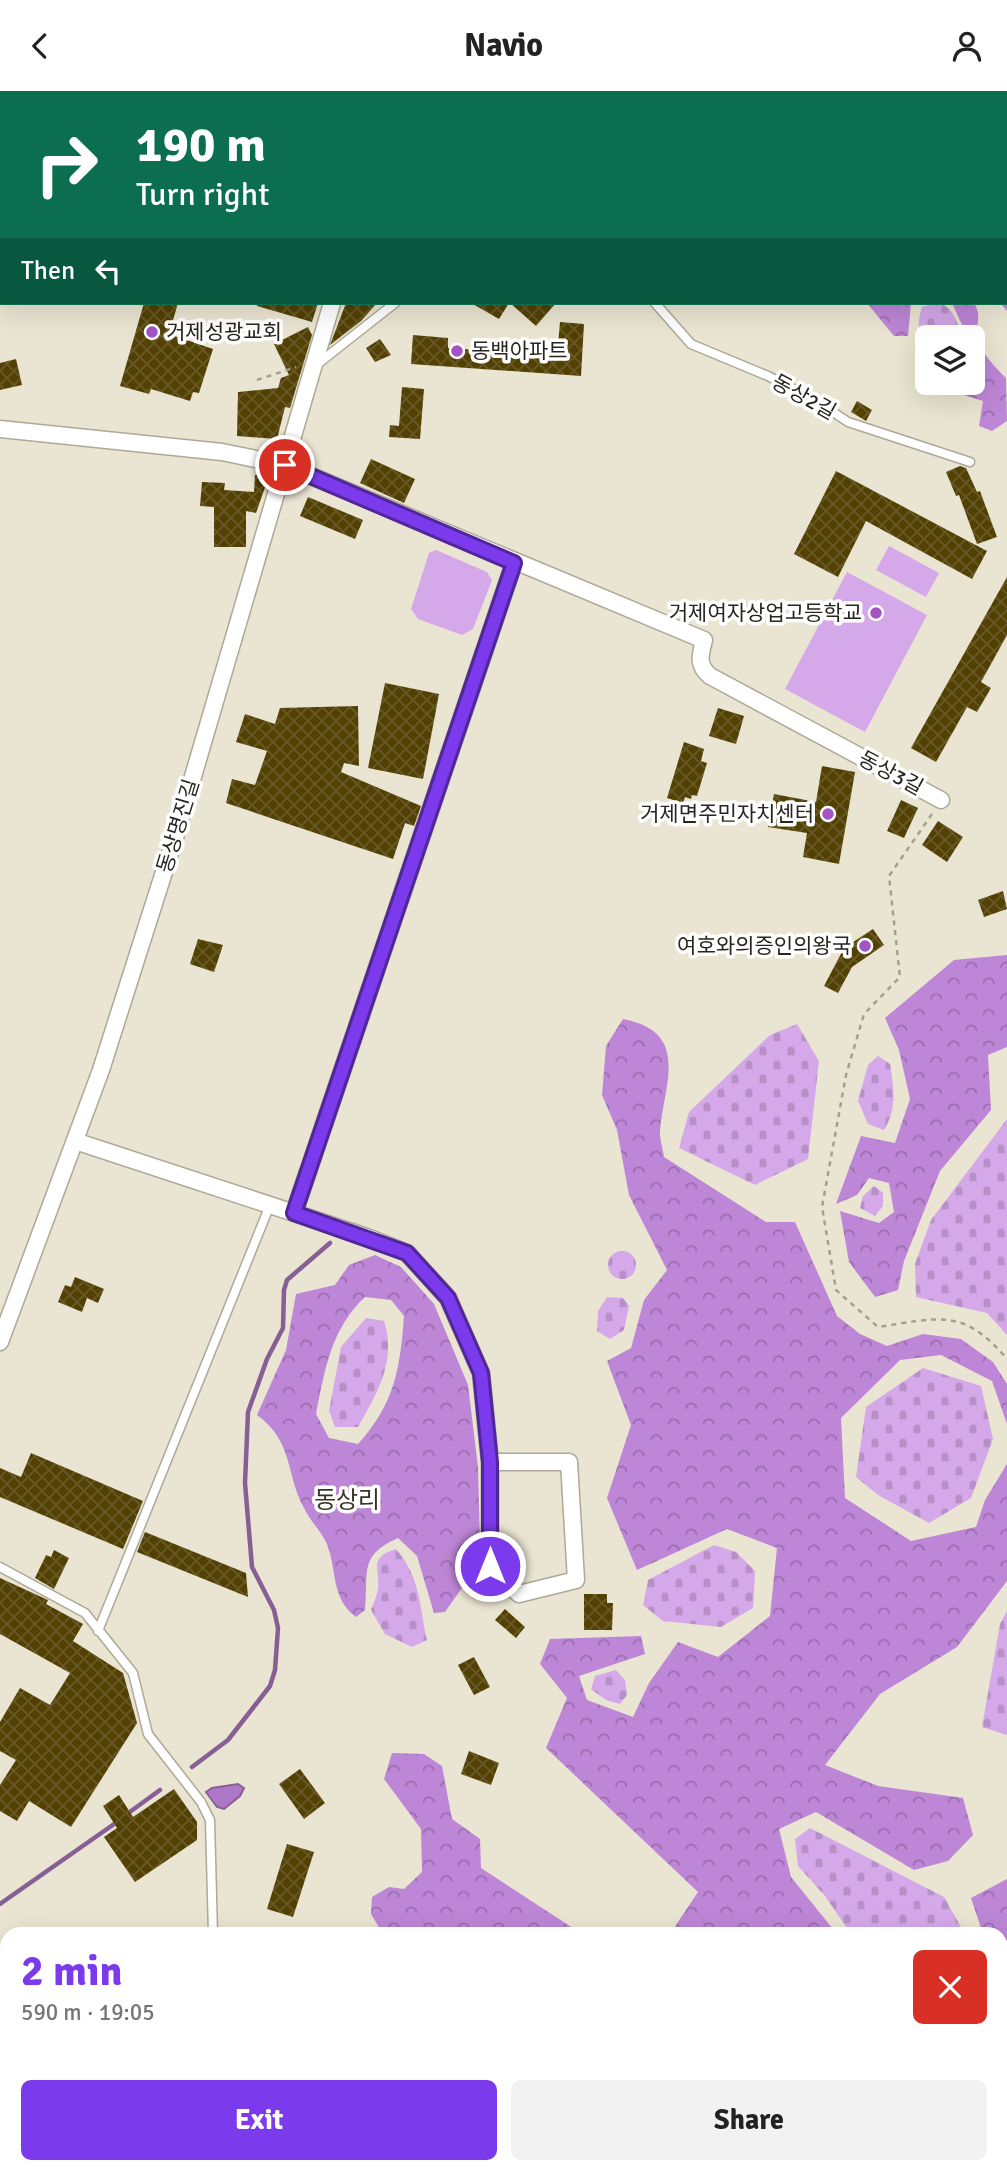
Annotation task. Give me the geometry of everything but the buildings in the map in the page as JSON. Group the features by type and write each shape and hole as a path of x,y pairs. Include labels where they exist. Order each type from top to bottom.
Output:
{"street":[{"name":"동상명진길","path":"0,1342 75,1141 177,831 331,305"},
{"name":"동상3길","path":"0,429 222,452 285,465 704,641 699,658 703,670 710,676 941,800"},
{"path":"294,1213 514,563"},
{"path":"75,1141 407,1253 448,1298 481,1373 490,1462 490,1566 519,1594 576,1580 569,1461 490,1462"}],"lane":[{"path":"315,363 392,305"},
{"name":"동상2길","path":"657,305 691,344 780,382 815,400 848,422 970,462"},
{"path":"99,1631 270,1205"},
{"path":"0,1567 85,1613 133,1673 148,1734 201,1803 210,1820 213,1927"}],"path":[{"path":"257,380 315,363"},
{"name":"동상3길","path":"941,800 889,876 900,977 864,1014 846,1075 822,1207 836,1290 878,1327 945,1317 986,1334 1007,1359"}],"green space":[{"path":"869,305 911,305 908,336 894,336"},
{"path":"943,305 950,310 958,325 919,325 922,307"},
{"path":"953,305 975,305 977,325 962,325"},
{"path":"985,354 1006,378 1007,421 992,431 979,426 983,401 964,395 985,395"},
{"path":"889,546 939,573 926,597 876,570"},
{"path":"436,550 487,572 492,580 473,629 462,635 418,619 411,609 429,553"},
{"path":"847,572 927,615 865,732 785,689"},
{"path":"1007,955 1007,1047 988,1055 991,1110 940,1171 904,1261 898,1290 875,1297 849,1262 840,1211 879,1223 894,1212 889,1183 869,1178 857,1195 836,1204 861,1136 895,1143 910,1099 899,1050 885,1018 954,960"},
{"path":"623,1019 644,1026 658,1035 666,1048 668,1062 660,1133 664,1157 766,1222 795,1222 837,1316 860,1334 887,1346 923,1334 961,1339 993,1362 1007,1384 1007,1424 992,1381 941,1355 900,1360 841,1418 845,1498 911,1541 976,1527 985,1500 1007,1464 1007,1581 957,1647 880,1694 825,1765 878,1786 963,1798 973,1835 948,1861 914,1870 816,1812 779,1829 791,1877 831,1927 675,1927 698,1892 546,1748 567,1698 540,1664 550,1639 641,1636 645,1654 579,1676 587,1700 633,1717 649,1683 678,1642 718,1657 770,1616 777,1548 727,1529 637,1570 607,1498 631,1425 607,1361 631,1348 644,1300 667,1270 629,1195 617,1130 602,1095 606,1046"},
{"path":"797,1024 819,1061 808,1159 755,1185 679,1148 689,1112 770,1035"},
{"path":"878,1056 890,1064 893,1090 893,1106 884,1130 868,1124 858,1101 868,1065"},
{"path":"1007,1119 1007,1335 987,1313 916,1297 915,1264 931,1220"},
{"path":"874,1186 883,1193 883,1206 875,1216 860,1208 863,1196"},
{"path":"622,1251 632,1255 636,1265 632,1275 622,1279 612,1275 608,1265 612,1255"},
{"path":"375,1255 401,1267 434,1304 468,1385 478,1467 480,1543 476,1568 445,1612 434,1613 417,1556 398,1538 377,1551 371,1559 367,1575 365,1610 356,1617 348,1610 338,1593 327,1544 306,1513 283,1447 269,1425 257,1415 286,1350 296,1294 335,1285 349,1265","holes":["365,1297 391,1300 404,1316 397,1369 388,1399 358,1444 329,1438 316,1414 326,1366 337,1336 344,1322"]},
{"path":"607,1297 623,1298 629,1306 624,1330 610,1339 597,1331 598,1311"},
{"path":"366,1318 384,1321 388,1349 383,1376 358,1427 335,1427 329,1411 341,1347"},
{"path":"923,1368 981,1386 993,1439 971,1498 929,1523 878,1495 856,1477 866,1407"},
{"path":"714,1545 736,1552 755,1571 753,1608 721,1627 663,1621 643,1605 648,1580"},
{"path":"396,1549 415,1581 427,1640 412,1647 385,1634 371,1610 378,1589 377,1564 387,1552"},
{"path":"1007,1611 1007,1735 982,1727 1000,1624"},
{"path":"616,1670 625,1680 627,1695 620,1704 606,1700 591,1689 595,1676"},
{"path":"392,1753 424,1754 442,1766 452,1819 480,1839 481,1868 571,1927 379,1927 371,1914 372,1897 389,1887 404,1889 422,1872 421,1829 384,1779"},
{"path":"810,1828 944,1897 961,1927 846,1927 825,1896 798,1866 795,1839"},
{"path":"1007,1879 1007,1927 981,1927 971,1898"}],"shaded area":[{"path":"238,1784 244,1788 240,1796 224,1809 217,1807 206,1792 212,1788"}],"waterway":[{"path":"192,1767 228,1740 270,1686 275,1670 278,1628 274,1610 252,1567 245,1483 248,1412 267,1359 283,1328 284,1290 287,1280 330,1243"},
{"path":"127,1814 160,1790"},
{"path":"0,1904 117,1822"}],"place":[{"name":"거제성광교회","path":"152,332"},
{"name":"동백아파트","path":"457,351"},
{"name":"거제여자상업고등학교","path":"876,613"},
{"name":"거제면주민자치센터","path":"828,814"},
{"name":"여호와의증인의왕국","path":"865,946"}],"district":[{"name":"동상리","path":"347,1500"}],"route":[{"path":"285,465 514,563 294,1213 407,1253 448,1298 481,1373 490,1462 490,1566"}]}
